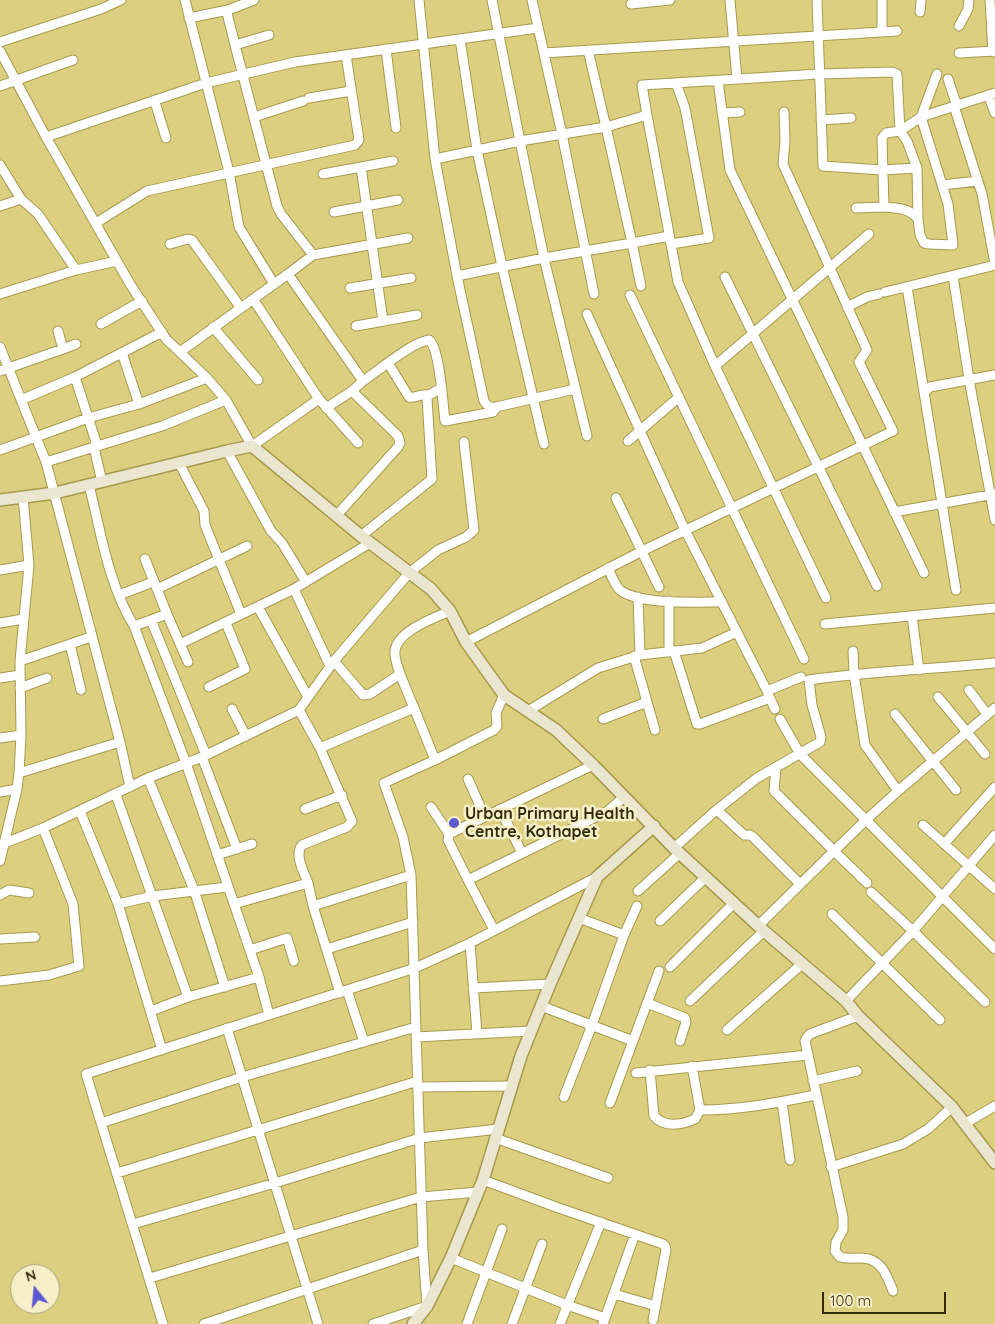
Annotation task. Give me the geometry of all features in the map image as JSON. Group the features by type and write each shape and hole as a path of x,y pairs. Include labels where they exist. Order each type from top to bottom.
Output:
{"street":[{"path":"0,42 101,9 121,0"},
{"path":"185,0 229,172 239,227 274,284"},
{"path":"189,18 228,10 254,0"},
{"path":"419,0 435,159 457,276 484,401 486,405 492,408 575,388"},
{"path":"492,0 544,258 587,436"},
{"path":"532,0 562,134 594,294"},
{"path":"631,4 670,0"},
{"path":"730,0 737,79"},
{"path":"817,0 823,166 882,170 917,168"},
{"path":"882,0 882,32"},
{"path":"920,0 920,12"},
{"path":"959,26 968,9 969,0"},
{"path":"959,53 994,52 990,0"},
{"path":"228,10 242,74 277,206 281,214 314,256"},
{"path":"46,138 206,83 294,62 538,28"},
{"path":"544,53 897,31"},
{"path":"235,45 269,35"},
{"path":"460,39 477,150 544,444"},
{"path":"386,49 396,128"},
{"path":"588,50 641,286"},
{"path":"0,51 14,81 46,138 142,302 166,339 207,378 226,400 252,446 337,516 431,589 450,610 466,642 504,696 556,730 593,764 677,851 846,1001 858,1016 952,1107 995,1163"},
{"path":"96,222 147,191 229,172 266,166 357,143 359,140 346,55"},
{"path":"0,86 73,60"},
{"path":"826,598 715,366 678,282 642,85 820,74 892,72 897,74 900,131 917,168 920,235 924,243 952,245 950,213 921,117 937,74"},
{"path":"847,307 882,293 995,265 982,194 948,79"},
{"path":"718,81 730,170 924,573"},
{"path":"457,276 544,258 632,243 709,238 685,108 676,83"},
{"path":"254,117 306,99 351,91"},
{"path":"884,207 882,138 886,133 900,131 921,117 992,94 995,114"},
{"path":"155,102 166,138"},
{"path":"722,113 740,112"},
{"path":"466,642 642,551 894,430 859,362 867,350 783,164 785,141 784,112"},
{"path":"435,159 520,141 606,126 647,115"},
{"path":"821,120 851,118"},
{"path":"323,174 393,161"},
{"path":"0,166 21,199 38,214 76,270"},
{"path":"361,167 383,321"},
{"path":"942,185 978,181"},
{"path":"0,206 21,199"},
{"path":"334,212 398,200"},
{"path":"856,208 884,207 906,210 913,213 918,219"},
{"path":"715,366 869,234"},
{"path":"180,352 314,256 408,238"},
{"path":"170,244 188,239 192,240 241,308"},
{"path":"0,294 76,270 117,261"},
{"path":"288,274 363,381"},
{"path":"953,276 969,380 993,495 995,520"},
{"path":"725,277 877,586"},
{"path":"350,288 411,278"},
{"path":"907,286 956,590"},
{"path":"630,295 804,659"},
{"path":"253,299 318,399 358,443"},
{"path":"101,324 142,302"},
{"path":"587,314 685,530 775,709"},
{"path":"356,326 417,315"},
{"path":"213,328 258,380"},
{"path":"58,331 63,349"},
{"path":"21,400 75,377 162,332"},
{"path":"326,408 352,391 388,363 422,342 429,340 432,341 438,362 445,421 493,412 496,407"},
{"path":"0,371 76,344"},
{"path":"0,346 46,462 120,742 130,787"},
{"path":"122,353 139,404"},
{"path":"388,363 409,397 412,398 422,394 429,395 441,388"},
{"path":"924,392 930,387 995,375"},
{"path":"75,377 96,442 94,447 102,482"},
{"path":"0,450 88,418 139,404 207,378"},
{"path":"337,516 400,443 398,436 352,391"},
{"path":"180,644 306,582 366,539 432,479 427,401 429,395"},
{"path":"628,440 678,397"},
{"path":"0,500 55,493 252,446 318,399"},
{"path":"46,462 162,426 226,400"},
{"path":"2,845 43,828 148,778 204,756 299,710 332,663 409,573 438,550 466,537 474,530 464,442"},
{"path":"226,451 271,531 282,543 306,582"},
{"path":"179,463 204,511 205,524 241,614"},
{"path":"89,485 113,580 134,626 186,763 259,977 269,1014"},
{"path":"894,512 993,495"},
{"path":"0,861 2,845 17,789 19,772 21,735 20,661 28,565 23,497"},
{"path":"616,498 659,587"},
{"path":"119,594 155,586 247,546"},
{"path":"145,559 166,614 188,662"},
{"path":"0,570 28,565"},
{"path":"608,568 619,589 638,597 656,601 722,602"},
{"path":"294,589 332,663 363,695 370,694 400,674"},
{"path":"638,597 637,656 655,730"},
{"path":"669,601 671,652 697,724 768,695 802,677"},
{"path":"258,606 308,697"},
{"path":"825,624 995,608"},
{"path":"435,760 400,674 395,652 397,644 412,630 450,610"},
{"path":"134,626 166,614"},
{"path":"912,616 919,670"},
{"path":"0,623 23,619"},
{"path":"151,620 204,756 237,849"},
{"path":"209,687 245,669 226,623"},
{"path":"528,711 598,668 637,656 702,648 737,632"},
{"path":"20,661 92,637"},
{"path":"70,644 81,690"},
{"path":"853,651 854,674 865,745 898,791"},
{"path":"638,891 717,810 758,778 820,742 821,737 812,705 809,680 854,674 995,663"},
{"path":"0,678 20,675"},
{"path":"20,688 47,678"},
{"path":"969,690 987,714"},
{"path":"427,1306 423,1250 411,875 403,837 384,783 494,730 497,726 496,713 504,696"},
{"path":"938,697 985,754"},
{"path":"603,719 647,702"},
{"path":"320,748 414,708"},
{"path":"690,1001 762,928 800,884 866,820 995,708"},
{"path":"232,709 246,736"},
{"path":"299,710 320,748 352,817 350,825 302,845 299,856 327,949 364,1042"},
{"path":"895,714 956,790"},
{"path":"780,719 800,754 995,949"},
{"path":"0,738 21,735"},
{"path":"19,772 120,742"},
{"path":"449,834 593,764"},
{"path":"776,767 774,791 985,1002"},
{"path":"148,778 194,890 224,987"},
{"path":"468,779 485,817"},
{"path":"944,844 995,787"},
{"path":"0,792 17,789"},
{"path":"116,794 188,997"},
{"path":"305,809 342,796"},
{"path":"468,880 608,811 624,797"},
{"path":"432,807 449,834 448,840 494,930"},
{"path":"500,808 522,853"},
{"path":"717,810 744,835 753,837 800,884"},
{"path":"80,811 118,904 162,1050"},
{"path":"923,825 995,889"},
{"path":"163,1324 86,1074 415,968 470,943 597,876 654,826"},
{"path":"0,981 49,975 80,966 73,904 43,828"},
{"path":"846,1001 914,931 995,836"},
{"path":"217,855 252,844"},
{"path":"313,906 411,875"},
{"path":"413,1324 427,1306 451,1258 483,1180 510,1086 531,1030 597,876"},
{"path":"660,921 706,877"},
{"path":"234,904 308,883"},
{"path":"118,904 153,896 227,887"},
{"path":"0,895 9,890 29,893"},
{"path":"670,967 734,903"},
{"path":"564,1097 624,935 637,906"},
{"path":"832,914 940,1020"},
{"path":"579,918 624,935"},
{"path":"327,949 413,922"},
{"path":"0,939 35,937"},
{"path":"250,950 287,938 294,961"},
{"path":"470,943 476,1034"},
{"path":"727,1030 803,963"},
{"path":"610,1103 659,970"},
{"path":"151,1011 188,997 259,977"},
{"path":"473,988 550,984"},
{"path":"647,1003 685,1018 686,1022 680,1041"},
{"path":"541,1006 633,1041"},
{"path":"858,1016 807,1037 805,1042 843,1217 843,1230 836,1242 835,1251 840,1257 862,1258 875,1261 884,1269 893,1291"},
{"path":"102,1123 242,1077 416,1027"},
{"path":"227,1028 318,1324"},
{"path":"416,1037 531,1030"},
{"path":"636,1073 650,1070 808,1055"},
{"path":"650,1070 654,1116 659,1122 666,1124 695,1119 700,1110 692,1066"},
{"path":"813,1081 857,1071"},
{"path":"117,1173 418,1084 510,1086"},
{"path":"700,1110 722,1110 782,1102 815,1095"},
{"path":"782,1102 790,1160"},
{"path":"964,1124 995,1106"},
{"path":"831,1167 903,1144 928,1129 952,1107"},
{"path":"133,1224 420,1138 496,1134 608,1178"},
{"path":"483,1180 663,1244 665,1246 653,1320"},
{"path":"150,1278 422,1197 478,1192"},
{"path":"560,1324 600,1222"},
{"path":"467,1324 502,1229"},
{"path":"451,1258 604,1321 636,1234"},
{"path":"512,1324 542,1244"},
{"path":"204,1324 423,1250"},
{"path":"614,1294 656,1306"},
{"path":"373,1324 427,1306"}],"place":[{"name":"Urban Primary Health Centre, Kothapet","path":"454,823"}]}
